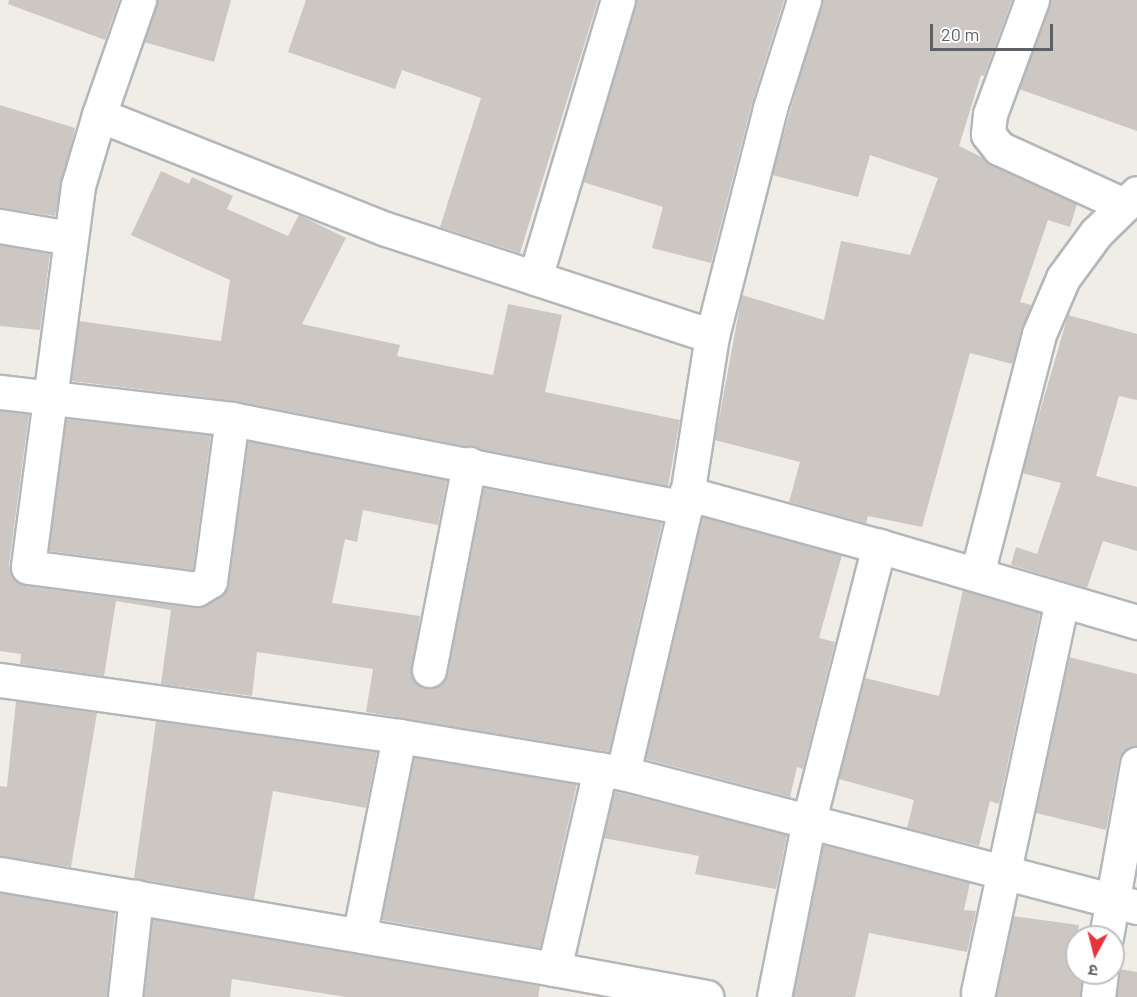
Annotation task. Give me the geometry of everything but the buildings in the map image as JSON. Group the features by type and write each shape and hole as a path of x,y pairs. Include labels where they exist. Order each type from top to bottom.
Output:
{"street":[{"path":"139,0 99,115 78,186 52,398 28,567 197,589 210,581 232,419"},
{"path":"535,278 618,0"},
{"path":"554,969 612,771 686,501 712,336 770,108 804,0"},
{"path":"977,574 1040,334 1063,278 1131,199 999,148 988,134 990,114 1032,0"},
{"path":"99,115 386,230 712,336"},
{"path":"0,226 70,238"},
{"path":"0,392 232,419 469,464 686,501 879,546 1137,622"},
{"path":"429,670 469,464"},
{"path":"774,997 809,820 879,546"},
{"path":"978,992 1002,871 1062,601"},
{"path":"0,680 399,736 612,771 809,820 1124,904"},
{"path":"360,932 399,736"},
{"path":"1113,925 1124,904 1137,764"},
{"path":"0,874 360,932 706,997"},
{"path":"125,997 136,897"}]}
